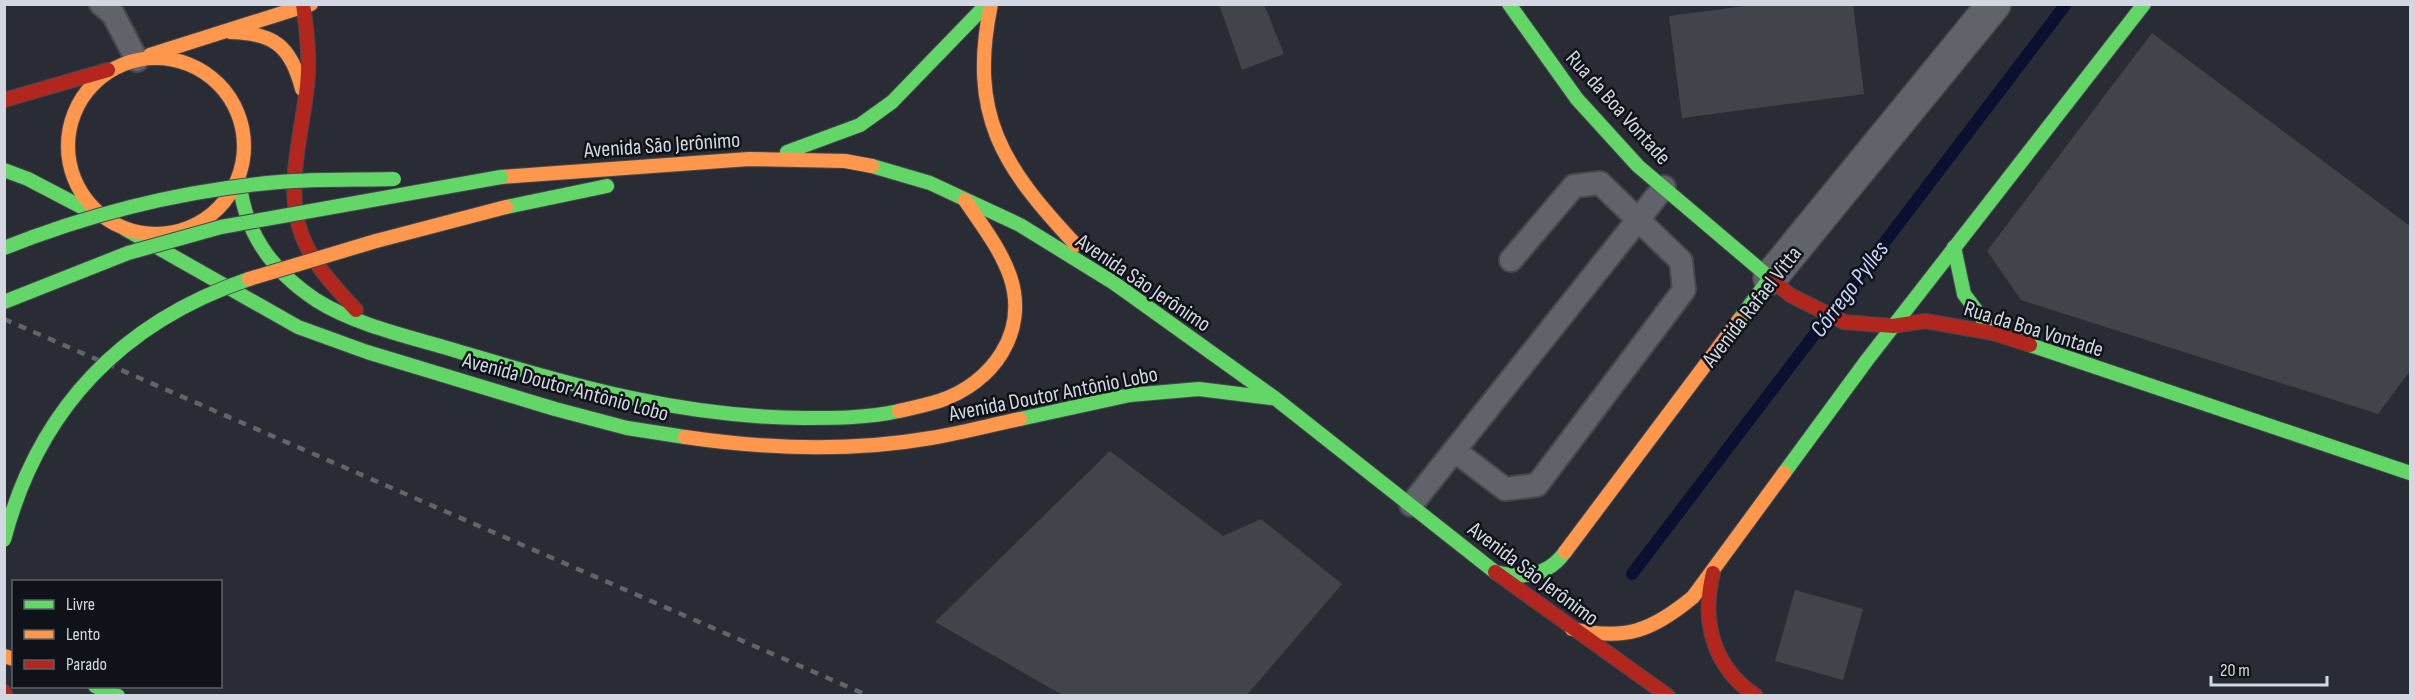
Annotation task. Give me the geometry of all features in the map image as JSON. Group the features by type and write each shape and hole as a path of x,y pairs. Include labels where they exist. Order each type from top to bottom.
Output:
{"main road":[{"path":"4,540 22,482 42,444 66,407 96,371 127,341 164,315 212,292 265,273 379,238 506,207 749,159 819,142 860,125 892,102 989,4"},
{"path":"989,4 982,35 981,69 994,133 1013,171 1042,211 1114,283"},
{"name":"Rua da Boa Vontade","path":"1509,4 1577,99 1638,166 1780,287 1844,322 1893,326 1925,321 1993,333 2410,473"},
{"path":"1572,629 1600,636 1620,636 1647,628 1672,615 1693,597 1893,326 2144,4"},
{"path":"4,100 110,69 306,5 309,38 294,168 300,228 310,258 335,292 375,327"},
{"path":"216,33 245,32 263,35 278,42 292,56 299,71 304,96"},
{"path":"4,170 28,179 124,229 147,234 170,233 192,227 212,215 228,198 239,178 245,152 243,124 231,99 214,79 191,64 164,58 137,60"},
{"path":"107,220 84,198 71,172 68,143 73,115 88,90 110,69"},
{"name":"Avenida São Jerônimo","path":"501,177 749,159 845,161 889,169 964,198 1020,225 1114,283 1276,399 1495,572 1668,696"},
{"path":"4,248 114,210 208,190 282,182 501,177"},
{"path":"4,302 128,253 221,227 501,177"},
{"path":"239,178 243,210 255,237 271,258 316,300 375,327 560,382 632,400 714,413 797,418 860,416 918,408 956,395 982,380 1002,358 1015,332 1017,302 1008,270 993,240 964,198"},
{"name":"Avenida Doutor Antônio Lobo","path":"124,229 298,327 367,352 555,409 627,428 708,440 795,448 864,446 932,438 1130,395 1199,389 1276,399"},
{"path":"1954,247 1958,280 1971,309 1993,333"},
{"name":"Avenida Rafael Vitta","path":"1495,572 1513,578 1530,577 1545,570 1560,558 1780,287"},
{"path":"1716,566 1707,592 1707,617 1712,641 1727,671 1746,690 1756,696"},
{"path":"98,688 118,696"}],"street":[{"name":"Avenida Rafael Vitta","path":"1780,287 1994,4"}],"lane":[{"path":"101,4 113,14 137,60"},
{"path":"1455,451 1505,489 1537,485 1684,290 1681,261 1600,183 1574,186 1511,260"},
{"path":"1411,506 1664,188"}],"building":[{"path":"1219,4 1264,4 1284,54 1242,70"},
{"path":"1760,4 1853,4 1864,94 1682,118 1669,16"},
{"path":"2152,33 2410,226 2410,371 2378,414 2021,300 1987,251"},
{"path":"1110,451 1223,536 1261,519 1342,584 1246,696 1064,696 935,622"},
{"path":"1795,590 1863,609 1843,680 1775,661"}],"waterway":[{"name":"Córrego Pylles","path":"1632,574 2066,4"}],"railway":[{"path":"4,319 869,696"}],"traffic: fast":[{"path":"787,152 860,125 892,102 987,4"},
{"path":"1509,4 1577,99 1638,166 1770,278 1739,320"},
{"path":"1784,473 1867,360 2144,4"},
{"path":"872,166 930,183 1020,225 1114,283 1276,399 1495,572 1515,575 1534,574 1551,566 1565,552"},
{"path":"4,170 28,179 95,214"},
{"path":"4,302 128,253 221,227 501,177"},
{"path":"239,178 247,216 263,248 273,262 286,276 316,300 367,324 544,376 670,406 713,412 804,418 840,418 899,411"},
{"path":"4,248 71,224 174,197 293,181 394,179"},
{"path":"506,207 607,186"},
{"path":"125,229 298,327 367,352 555,409 627,428 685,437"},
{"path":"1954,247 1964,294 1993,333"},
{"path":"4,540 19,493 39,450 63,411 92,376 125,346 162,320 203,297 249,279"},
{"path":"2030,345 2410,473"},
{"path":"1020,419 1130,395 1199,389 1271,398"},
{"path":"100,688 118,696"}],"traffic: slow":[{"path":"150,55 311,4"},
{"path":"991,4 985,43 984,77 988,108 997,136 1028,190 1076,245"},
{"path":"230,32 258,35 278,45 292,62 302,89"},
{"path":"156,58 190,65 205,73 218,84 229,97 237,112 244,146 237,180 229,195 218,208 205,219 190,227 156,234 122,227 107,219 94,208 83,195 75,180 68,146 75,112 83,97 94,84 107,73 122,65 156,58"},
{"path":"501,177 749,159 845,161 872,166"},
{"path":"899,411 939,401 976,382 1002,353 1010,335 1015,317 1015,297 1010,276 996,246 965,200"},
{"path":"249,279 376,241 506,207"},
{"path":"1565,552 1739,320"},
{"path":"685,437 747,444 839,447 931,438 1020,419"},
{"path":"1572,629 1608,634 1623,633 1651,625 1678,609 1693,597 1784,473"},
{"path":"4,656 12,658"}],"traffic: jam":[{"path":"303,4 308,65 294,181 297,218 302,236 313,257 326,276 356,310"},
{"path":"4,100 108,70"},
{"path":"1770,278 1790,295 1844,322 1893,326 1925,321 1993,333 2030,345"},
{"path":"1495,572 1668,696"},
{"path":"1713,573 1709,609 1714,642 1729,671 1756,696"},
{"path":"4,692 6,696"}]}
